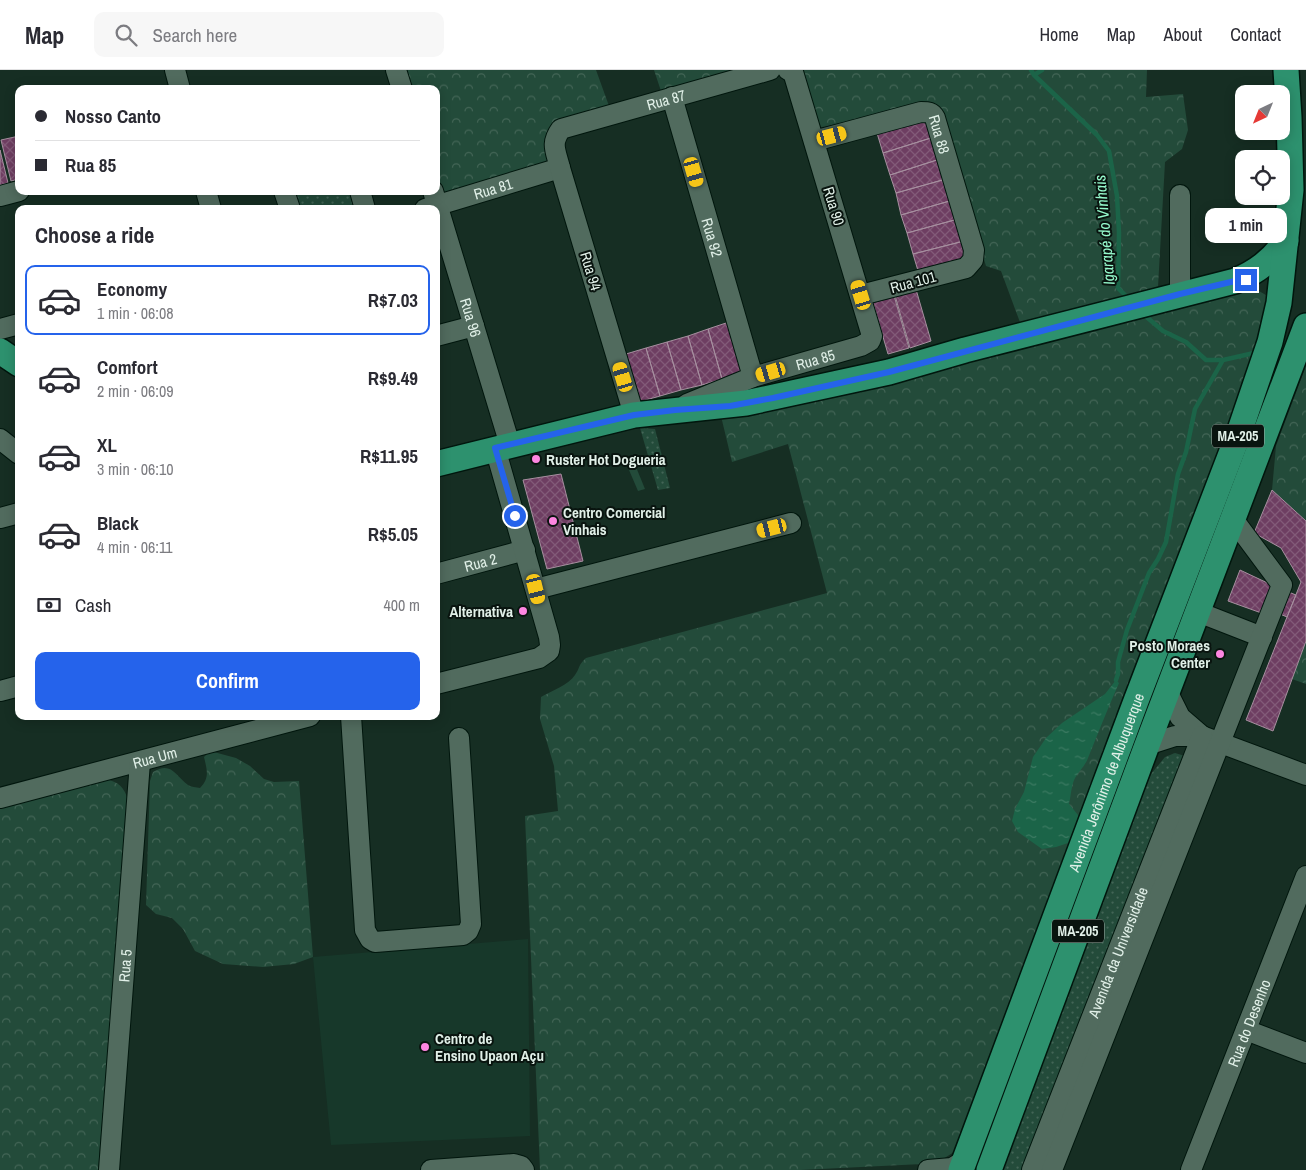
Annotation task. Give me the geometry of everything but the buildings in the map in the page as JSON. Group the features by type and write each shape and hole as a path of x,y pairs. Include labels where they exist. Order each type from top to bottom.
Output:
{"main road":[{"name":"Avenida Jerônimo de Albuquerque","path":"1286,70 1287,85"},
{"path":"1290,119 1294,132 1306,150"},
{"name":"Avenida Jerônimo de Albuquerque","path":"963,1165 1132,710 1239,433 1270,342 1279,303 1291,190 1290,140"},
{"name":"Rua 85","path":"1235,281 1247,276 1269,261 1286,241"},
{"name":"Rua 85","path":"440,463 502,446 634,415 730,406 889,372 1235,281 1246,280 1256,282 1273,294 1279,303"},
{"name":"Avenida Jerônimo de Albuquerque","path":"989,1170 1147,744 1306,326"},
{"path":"0,351 15,361"}],"street":[{"path":"175,70 179,85"},
{"name":"Rua 87","path":"561,128 770,70"},
{"name":"Rua 90","path":"791,71 872,332 870,341"},
{"name":"Rua 92","path":"672,97 753,377"},
{"name":"Rua 88","path":"814,141 921,112 933,114 974,250 973,260 966,268"},
{"name":"Rua 94","path":"561,128 554,138 560,168 634,415"},
{"name":"Rua 81","path":"432,202 560,168"},
{"path":"0,196 15,192"},
{"path":"1180,195 1180,294"},
{"name":"Rua 96","path":"440,226 474,326 525,550 544,587 550,645 548,651 539,658 440,683"},
{"name":"Rua 101","path":"861,295 966,268"},
{"path":"0,329 15,325"},
{"path":"440,335 474,326"},
{"name":"Rua 85","path":"675,410 753,377 861,346 870,341"},
{"path":"0,440 15,451"},
{"path":"0,518 15,514"},
{"path":"1211,739 1262,637 1282,585 1233,519"},
{"path":"544,587 791,523"},
{"name":"Rua 2","path":"440,573 525,550"},
{"path":"1198,612 1262,637"},
{"path":"0,691 15,687"},
{"path":"1167,691 1180,717 1187,724 1211,739 1306,775"},
{"name":"Rua Um","path":"0,798 140,762 257,723 280,720"},
{"path":"351,720 365,930 370,939 375,942 463,935 470,929 459,738"},
{"path":"1147,744 1175,736 1211,739"},
{"name":"Avenida da Universidade","path":"1032,1170 1211,739"},
{"name":"Avenida da Universidade","path":"1052,1170 1211,739"},
{"name":"Rua 5","path":"108,1170 140,762"},
{"name":"Rua do Desenho","path":"1191,1170 1246,1030 1299,914 1306,876"},
{"path":"1246,1030 1306,1053"},
{"path":"431,1170 514,1164 521,1166 524,1170"},
{"path":"928,1170 963,1165"}],"shaded area":[{"name":"Centro de Ensino Upaon Açu","path":"528,939 530,1136 331,1145 313,957"}],"green space":[{"path":"402,70 596,70 609,106 558,124 553,164 442,202 440,195 440,85 406,85"},
{"path":"654,70 737,70 661,91"},
{"path":"798,70 1147,70 1146,97 1183,94 1188,130 1182,149 1165,162 1158,287 1021,325 1001,271 986,266 940,112 923,105 818,128"},
{"path":"293,195 352,195 355,205 296,205"},
{"path":"1238,279 1278,302 957,1150 943,1159 922,1164 800,1170 540,1170 525,816 558,811 554,766 540,719 541,697 569,682 586,658 827,593 788,444 732,462 721,416"},
{"path":"1306,366 1306,521 1272,490 1276,446"},
{"path":"640,428 655,429 670,488 658,490"},
{"path":"636,467 645,489 638,491 629,470"},
{"path":"1306,641 1306,684 1292,679"},
{"path":"210,751 236,758 250,766 264,779 274,782 299,781 313,957 294,964 263,967 223,964 195,951 183,929 172,918 156,914 146,905 150,781 153,772 164,768 169,769 188,785 200,788 205,781 207,770 204,757"},
{"path":"1175,753 1185,756 1024,1170 997,1170 1151,774 1165,757"},
{"path":"105,779 120,786 128,800 98,1170 0,1170 0,808"}],"water":[{"path":"1116,680 1119,683 1088,758 1073,784 1069,804 1078,815 1078,823 1073,838 1068,843 1042,849 1018,832 1012,821 1015,809 1024,792 1033,757 1046,738 1062,723 1105,694"}],"waterway":[{"name":"Igarapé do Vinhais","path":"1031,70 1097,135 1109,151 1117,196 1119,233 1118,288 1129,299"},
{"path":"1034,75 1042,70"},
{"name":"Igarapé do Vinhais","path":"1143,314 1163,331 1186,342 1206,360 1223,360 1254,353"},
{"path":"1116,680 1118,662 1127,630 1149,573 1166,542 1178,474 1186,452 1195,409 1223,360"}],"place":[{"name":"Ruster Hot Dogueria","path":"536,459"},
{"name":"Centro Comercial Vinhais","path":"553,521"},
{"name":"Alternativa","path":"523,611"},
{"name":"Posto Moraes Center","path":"1220,654"},
{"name":"Centro de Ensino Upaon Açu","path":"425,1047"}],"route":[{"path":"515,516 495,448 634,415 730,406 773,398 889,372 964,350 1180,294 1246,280"}]}
